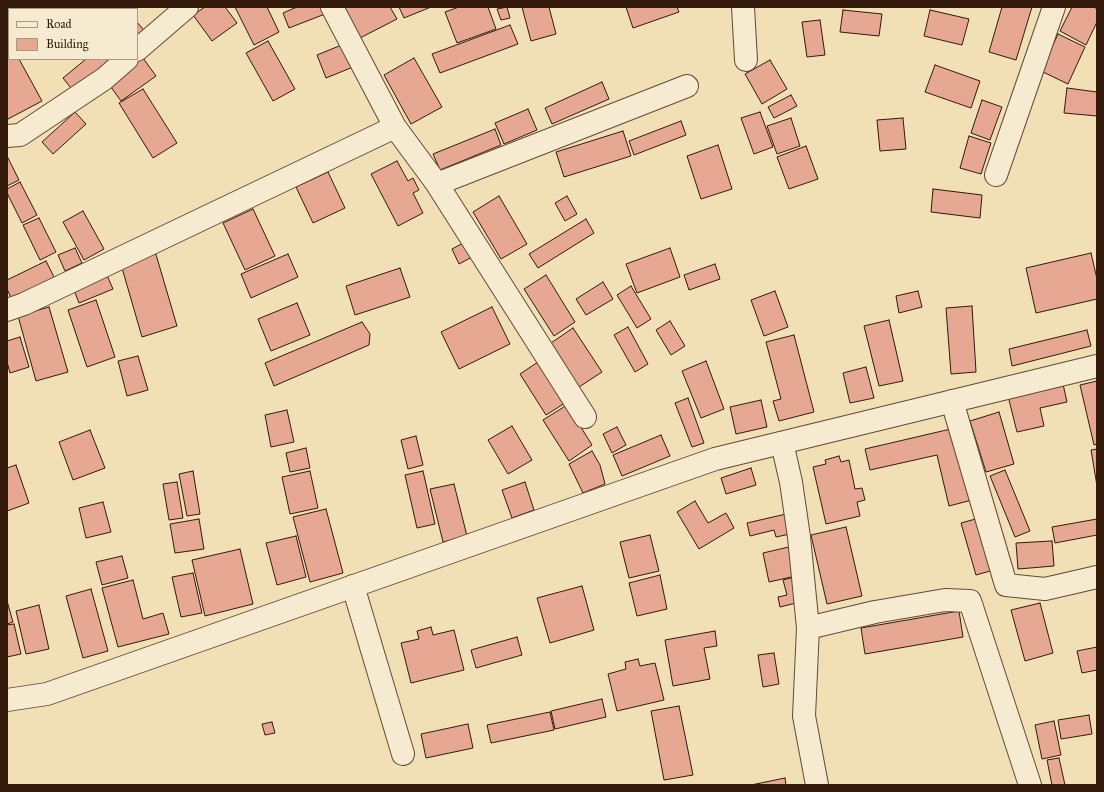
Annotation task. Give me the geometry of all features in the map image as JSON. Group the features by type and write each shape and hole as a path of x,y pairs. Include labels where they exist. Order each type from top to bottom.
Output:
{"street":[{"path":"138,49 187,7"},
{"path":"332,7 396,127 436,184 585,417"},
{"path":"743,7 746,60"},
{"path":"996,175 1054,7"},
{"path":"7,136 20,135 104,78 126,60"},
{"path":"436,184 688,86"},
{"path":"7,310 24,304 396,127"},
{"path":"7,700 47,694 715,459 1097,366"},
{"path":"952,401 1006,585 1045,589 1097,576"},
{"path":"782,443 791,482 799,537 808,628 804,716 817,785"},
{"path":"354,586 403,754"},
{"path":"808,628 875,612 945,600 970,601 1030,785"}],"building":[{"path":"205,7 225,7 237,23 212,41 193,15"},
{"path":"235,7 267,7 279,32 254,45"},
{"path":"297,7 322,7 325,14 289,28 283,13"},
{"path":"342,7 390,7 397,19 358,39"},
{"path":"399,7 431,7 404,18"},
{"path":"459,7 488,7 496,29 457,43 445,12"},
{"path":"507,7 510,18 501,20 497,9"},
{"path":"522,7 549,7 556,34 531,41"},
{"path":"626,7 677,7 679,12 633,28"},
{"path":"1002,7 1032,7 1016,60 989,52"},
{"path":"1072,7 1094,7 1097,9 1097,22 1086,45 1060,31"},
{"path":"843,10 882,14 879,36 840,32"},
{"path":"930,10 969,19 962,45 924,36"},
{"path":"820,20 825,55 807,57 802,22"},
{"path":"138,23 147,34 138,41"},
{"path":"510,25 518,44 440,73 432,54"},
{"path":"1058,34 1085,47 1068,84 1041,71"},
{"path":"7,35 8,60 20,60 42,101 8,119"},
{"path":"268,41 295,89 273,101 246,53"},
{"path":"344,44 353,67 326,78 317,55"},
{"path":"143,58 156,76 121,101 108,83"},
{"path":"414,58 442,107 411,124 384,75"},
{"path":"85,60 114,60 74,92 63,78"},
{"path":"770,60 787,89 762,104 745,74"},
{"path":"935,65 980,81 971,108 925,92"},
{"path":"602,82 609,99 552,124 545,108"},
{"path":"1067,88 1097,92 1097,116 1064,113"},
{"path":"143,89 177,143 153,158 119,103"},
{"path":"791,95 797,106 774,118 768,107"},
{"path":"982,100 1002,107 990,140 971,133"},
{"path":"528,109 537,130 504,144 495,123"},
{"path":"75,112 86,124 53,154 42,142"},
{"path":"760,112 773,147 754,154 741,118"},
{"path":"791,118 800,146 777,154 767,126"},
{"path":"903,118 906,149 880,151 877,120"},
{"path":"681,121 686,135 634,155 629,141"},
{"path":"495,129 501,145 440,170 433,154"},
{"path":"623,131 631,156 564,177 556,152"},
{"path":"969,136 991,143 981,174 960,168"},
{"path":"718,145 732,189 701,199 687,156"},
{"path":"806,146 818,179 789,189 777,157"},
{"path":"7,156 19,180 7,186"},
{"path":"397,161 408,181 413,178 419,190 413,193 423,213 398,226 371,174"},
{"path":"328,172 345,208 313,223 296,187"},
{"path":"20,182 37,215 22,223 7,193 7,189"},
{"path":"933,189 982,195 980,218 931,212"},
{"path":"499,196 527,244 501,259 473,212"},
{"path":"567,196 577,214 565,221 555,203"},
{"path":"253,209 275,256 245,270 223,223"},
{"path":"83,211 104,249 84,260 63,222"},
{"path":"39,218 56,252 40,260 23,225"},
{"path":"586,219 594,233 538,268 529,254"},
{"path":"465,242 472,257 459,264 452,249"},
{"path":"75,248 82,263 65,271 58,255"},
{"path":"670,248 680,277 637,293 626,264"},
{"path":"155,251 177,326 142,337 120,261"},
{"path":"1091,253 1097,279 1097,299 1036,313 1026,268"},
{"path":"288,254 298,277 251,298 241,274"},
{"path":"46,261 55,279 12,300 7,289 7,280"},
{"path":"715,264 720,279 689,290 684,275"},
{"path":"400,268 410,297 355,315 346,286"},
{"path":"105,271 113,289 79,303 72,285"},
{"path":"546,275 575,322 554,336 524,289"},
{"path":"603,282 613,299 586,315 576,299"},
{"path":"631,286 651,319 637,328 617,295"},
{"path":"775,291 788,327 764,336 751,300"},
{"path":"918,291 922,307 899,313 896,296"},
{"path":"96,300 115,357 87,367 68,310"},
{"path":"297,303 310,335 271,351 258,319"},
{"path":"972,306 976,372 951,374 946,308"},
{"path":"49,307 68,372 36,381 18,316"},
{"path":"492,307 510,344 459,369 441,332"},
{"path":"889,320 903,381 879,386 864,326"},
{"path":"670,321 685,346 671,355 656,330"},
{"path":"362,322 370,334 369,345 274,386 265,363"},
{"path":"628,327 648,364 635,372 614,335"},
{"path":"573,328 602,372 579,387 551,343"},
{"path":"1087,330 1091,346 1012,366 1009,349"},
{"path":"794,335 814,412 779,421 773,401 781,399 766,342"},
{"path":"20,337 29,367 10,373 7,362 7,341"},
{"path":"138,356 148,390 127,396 118,361"},
{"path":"706,361 724,409 701,418 682,371"},
{"path":"538,362 565,403 546,415 520,374"},
{"path":"866,367 874,398 850,403 843,373"},
{"path":"1097,381 1097,444 1094,445 1080,385"},
{"path":"1063,384 1067,402 1040,408 1044,426 1017,432 1008,396"},
{"path":"688,398 704,443 692,447 675,403"},
{"path":"761,400 767,427 736,434 730,407"},
{"path":"567,405 592,445 569,461 543,420"},
{"path":"287,410 294,442 271,447 265,415"},
{"path":"999,412 1014,464 986,472 970,421"},
{"path":"512,426 532,460 508,474 488,440"},
{"path":"617,427 626,445 612,453 603,434"},
{"path":"955,428 972,500 949,506 937,455 870,470 865,449"},
{"path":"90,430 105,468 73,480 59,442"},
{"path":"661,435 670,456 622,476 613,455"},
{"path":"416,436 423,465 408,469 401,440"},
{"path":"306,448 310,468 290,472 286,453"},
{"path":"1097,449 1097,486 1091,450"},
{"path":"592,451 600,465 605,484 583,493 569,464"},
{"path":"839,456 841,462 849,460 855,489 862,488 865,500 857,502 860,516 826,524 813,467 826,464 825,460"},
{"path":"16,465 29,503 7,511 7,468"},
{"path":"751,468 756,485 726,494 721,478"},
{"path":"1005,470 1030,531 1015,537 990,476"},
{"path":"193,471 200,514 187,516 179,474"},
{"path":"310,471 318,508 290,514 282,477"},
{"path":"423,471 435,524 417,528 405,475"},
{"path":"177,482 183,518 169,520 163,484"},
{"path":"525,482 534,510 512,518 502,490"},
{"path":"454,484 467,536 443,542 430,489"},
{"path":"695,501 708,523 726,513 734,528 699,549 677,512"},
{"path":"103,502 111,532 86,538 79,508"},
{"path":"326,509 343,573 310,582 293,517"},
{"path":"786,514 790,534 776,537 774,530 750,536 747,523"},
{"path":"983,517 997,569 976,575 961,523"},
{"path":"199,519 204,549 175,553 170,524"},
{"path":"1097,519 1097,535 1055,543 1052,527"},
{"path":"846,527 862,596 827,604 811,535"},
{"path":"650,535 659,571 629,578 620,542"},
{"path":"296,536 306,577 277,585 266,543"},
{"path":"1052,541 1054,566 1018,569 1016,543"},
{"path":"793,546 800,575 769,582 763,553"},
{"path":"240,549 253,604 205,616 192,560"},
{"path":"122,556 128,578 102,585 96,562"},
{"path":"193,573 202,613 181,617 172,577"},
{"path":"660,575 667,609 637,616 629,583"},
{"path":"798,576 804,601 780,607 778,597 787,595 783,580"},
{"path":"133,580 143,619 163,613 169,634 118,647 102,588"},
{"path":"582,586 594,630 550,643 537,598"},
{"path":"91,589 108,651 83,658 66,596"},
{"path":"7,601 13,622 7,624"},
{"path":"1040,603 1053,653 1025,661 1011,610"},
{"path":"39,605 49,649 26,654 16,611"},
{"path":"959,611 963,637 865,654 861,628"},
{"path":"14,624 21,654 7,657 7,625"},
{"path":"431,627 433,635 454,630 464,670 411,683 401,643 419,639 417,631"},
{"path":"715,631 717,646 704,648 710,679 673,686 665,640"},
{"path":"517,637 522,655 476,668 471,650"},
{"path":"1097,647 1097,670 1082,673 1077,651"},
{"path":"774,653 779,684 763,687 758,655"},
{"path":"638,659 640,666 655,663 664,700 617,711 608,674 626,669 625,662"},
{"path":"602,699 606,717 555,729 551,711"},
{"path":"679,706 693,775 664,780 651,711"},
{"path":"550,712 554,730 491,743 487,725"},
{"path":"1089,715 1092,734 1061,739 1058,720"},
{"path":"1054,721 1061,755 1042,759 1035,725"},
{"path":"272,722 275,733 265,735 262,724"},
{"path":"468,724 473,748 426,758 421,734"},
{"path":"1059,758 1065,785 1052,785 1047,760"},
{"path":"785,778 786,785 751,785"}]}
